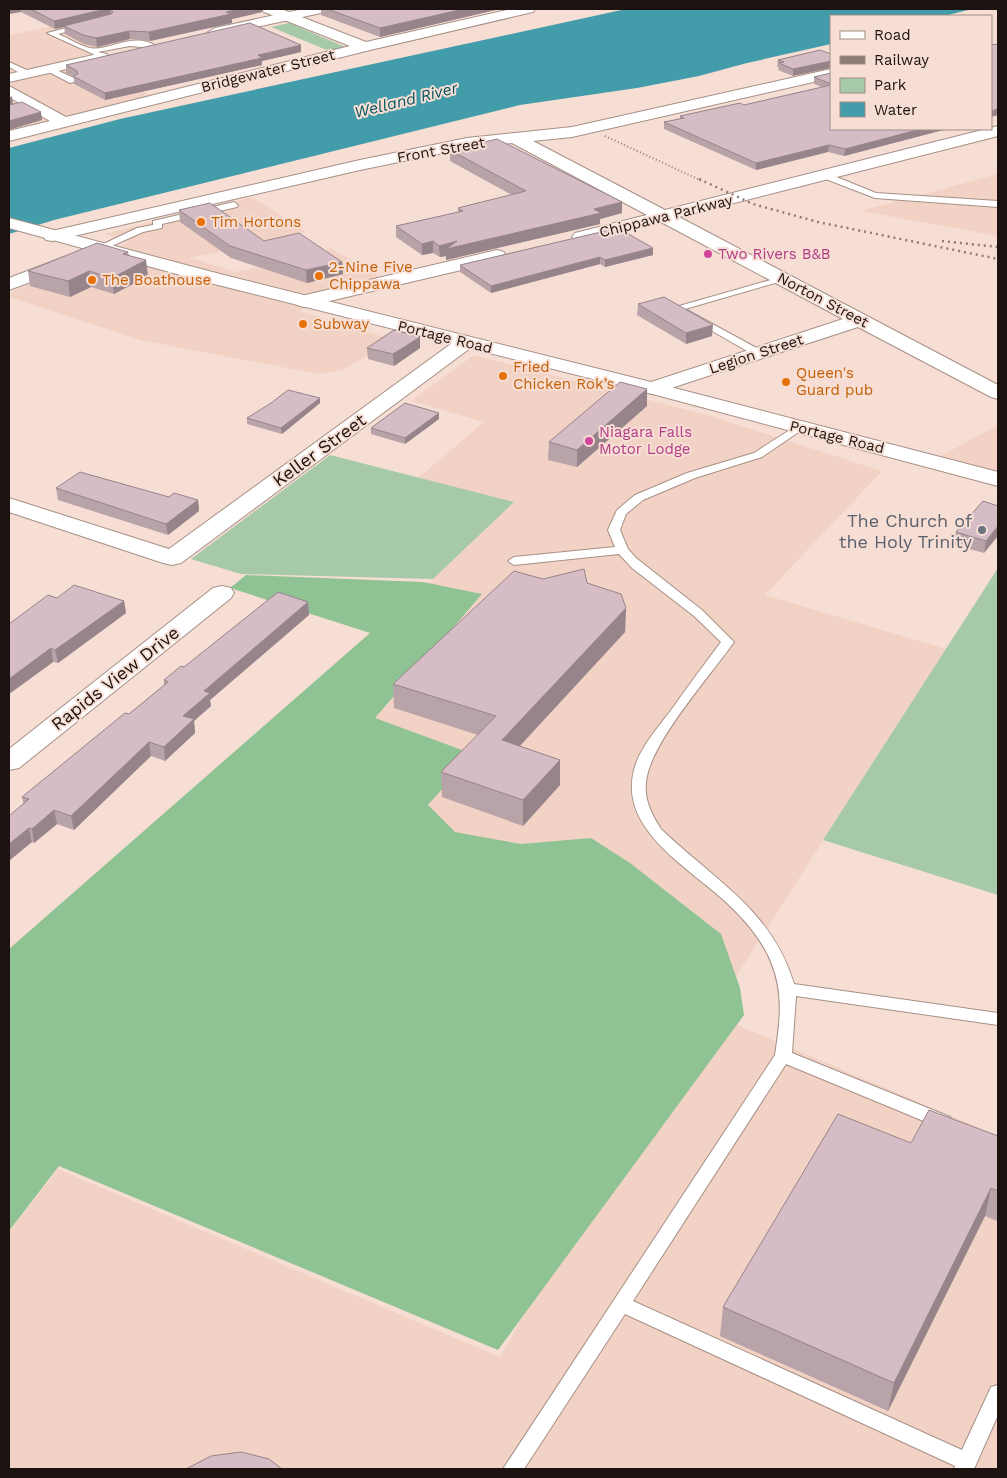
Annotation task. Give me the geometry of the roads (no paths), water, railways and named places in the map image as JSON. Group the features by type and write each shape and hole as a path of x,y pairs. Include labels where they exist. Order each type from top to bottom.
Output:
{"street":[{"path":"269,9 365,46"},
{"path":"200,36 321,9"},
{"name":"Bridgewater Street","path":"9,136 365,46 528,9"},
{"path":"9,78 50,69 98,54 171,42"},
{"name":"Front Street","path":"43,245 150,219 168,206 467,143 572,132 828,75"},
{"path":"9,91 24,106 63,122"},
{"path":"953,130 998,148"},
{"name":"Chippawa Parkway","path":"562,241 826,176 998,131"},
{"name":"Norton Street","path":"515,138 666,216 998,393"},
{"path":"9,279 33,266 41,258 43,245 12,225"},
{"name":"Portage Road","path":"43,245 100,248 652,388 998,479"},
{"path":"9,284 100,248"},
{"path":"304,301 515,252"},
{"name":"Legion Street","path":"652,388 860,320"},
{"name":"Keller Street","path":"9,505 172,558 466,342"},
{"name":"Rapids View Drive","path":"9,762 222,593"}],"lane":[{"path":"90,24 51,33 98,54"},
{"path":"9,64 28,74"},
{"path":"50,69 73,81"},
{"path":"826,176 874,194 998,204"},
{"path":"150,219 234,205"},
{"path":"100,248 140,230 159,226 150,219"},
{"path":"758,353 677,308 784,279"},
{"path":"513,1469 783,1056 788,1026 787,989 774,953 763,932 733,898 668,844 647,821 642,809 638,783 647,751 728,642 706,618 635,564 622,550 616,538 618,520 634,502 644,495 683,478 758,455 799,427"},
{"path":"514,561 622,550"},
{"path":"787,989 998,1019"},
{"path":"783,1056 962,1129"},
{"path":"621,1304 965,1466 998,1393"}],"water":[{"name":"Welland River","path":"626,9 972,9 948,15 830,15 830,44 699,76 637,88 520,105 54,220 9,234 9,148 120,119"}],"railway":[{"path":"605,136 702,181"},
{"path":"699,179 753,204 818,222 998,259"},
{"path":"942,241 998,247"}],"place":[{"name":"Tim Hortons","path":"201,222"},
{"name":"Two Rivers B&B","path":"708,254"},
{"name":"2-Nine Five Chippawa","path":"319,276"},
{"name":"The Boathouse","path":"92,280"},
{"name":"Subway","path":"303,324"},
{"name":"Fried Chicken Rok’s","path":"503,376"},
{"name":"Queen's Guard pub","path":"786,382"},
{"name":"Niagara Falls Motor Lodge","path":"589,441"},
{"name":"The Church of the Holy Trinity","path":"982,530"}]}
